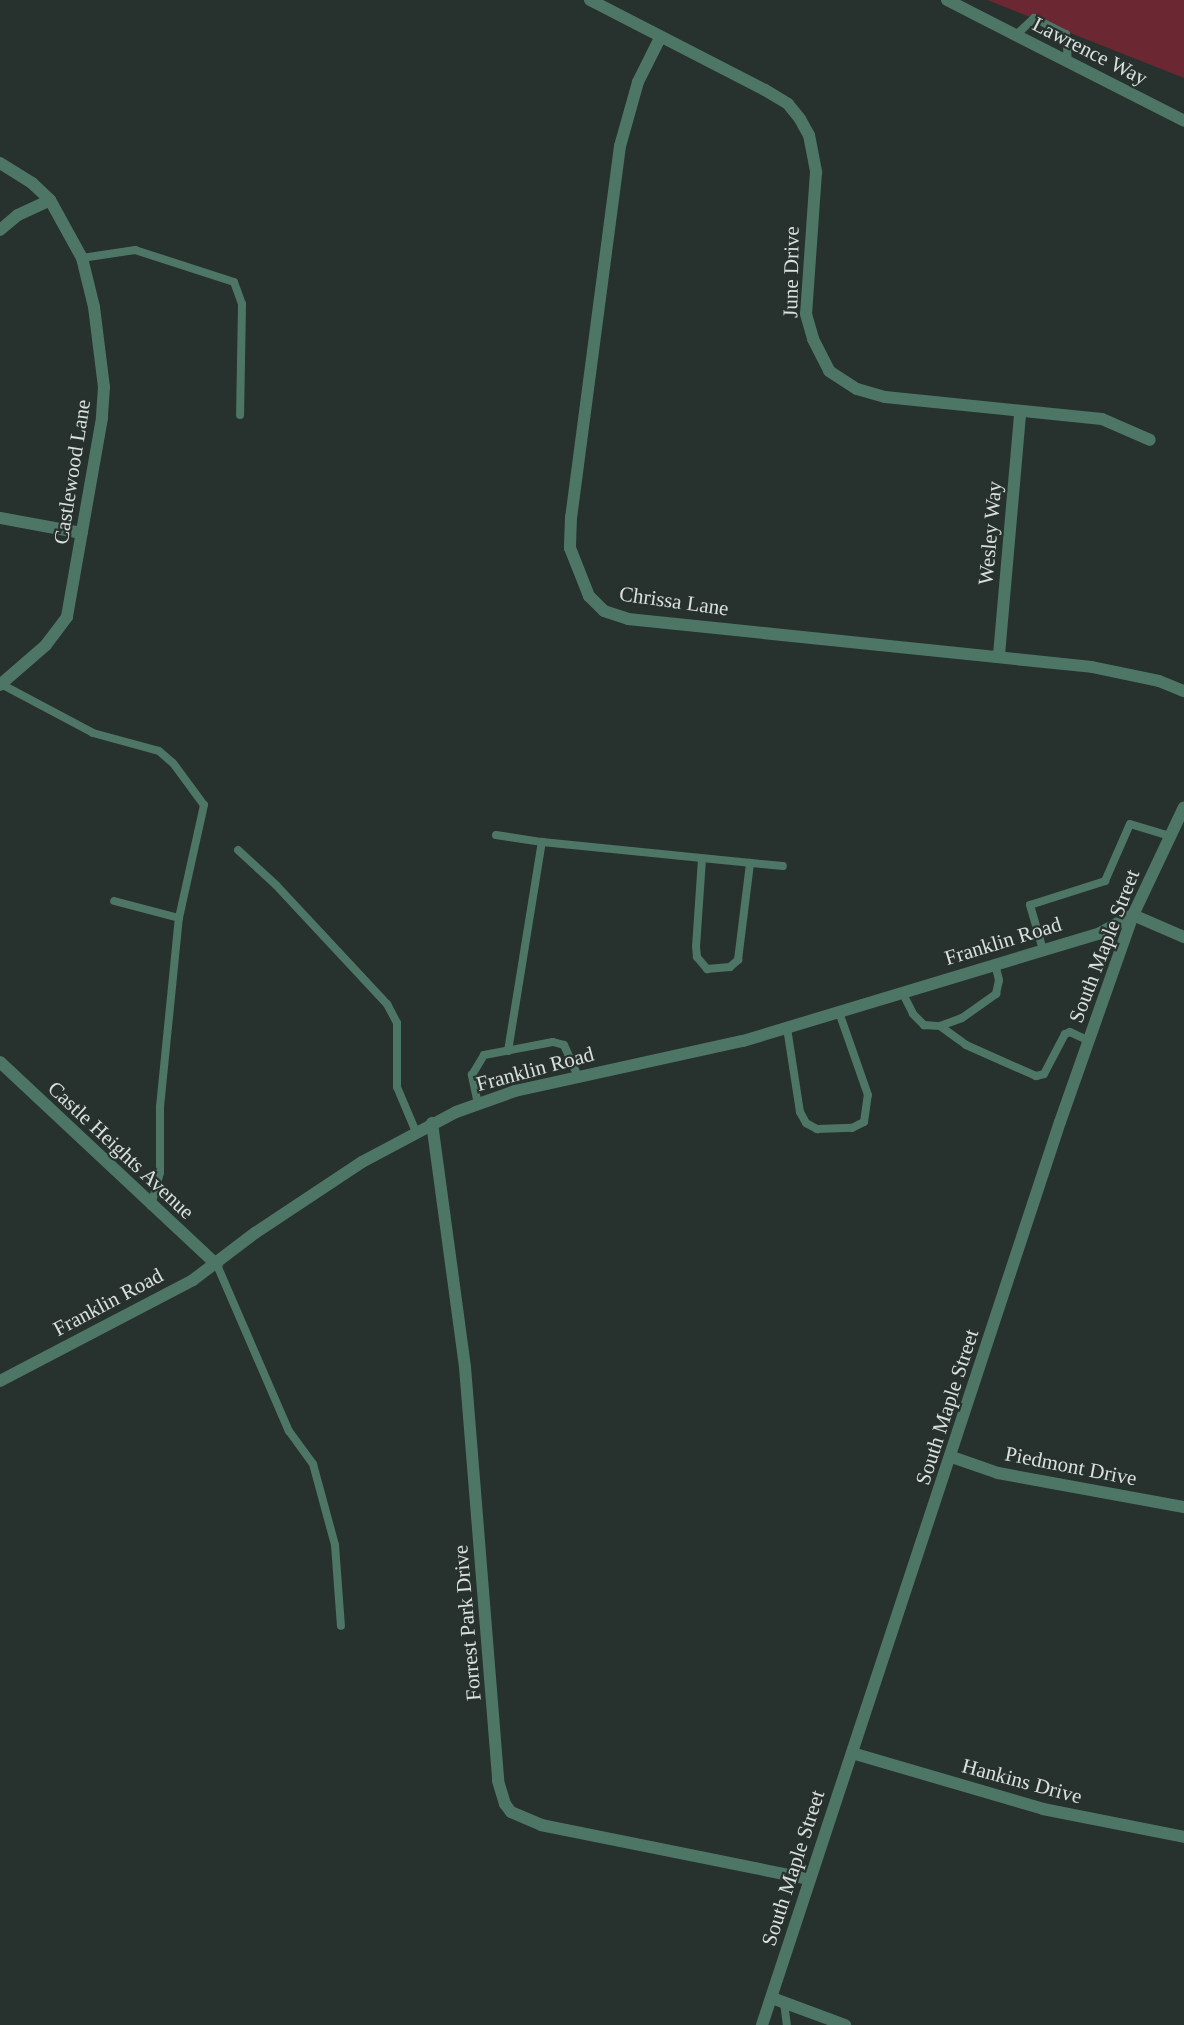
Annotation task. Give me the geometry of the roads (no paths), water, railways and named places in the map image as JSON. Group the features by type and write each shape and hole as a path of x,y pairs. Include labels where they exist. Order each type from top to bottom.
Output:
{"street":[{"name":"June Drive","path":"590,0 788,104 809,135 816,172 806,314 813,339 829,371 857,389 885,397 1020,413 1102,419 1150,440"},
{"name":"Lawrence Way","path":"946,0 1184,121"},
{"name":"Chrissa Lane","path":"660,38 638,82 620,146 571,517 570,548 589,596 604,611 628,619 999,655 1092,667 1159,681 1184,691"},
{"name":"Castlewood Lane","path":"0,163 50,200 82,258 94,307 104,387 67,617 46,645 0,685"},
{"path":"0,230 18,215 50,200"},
{"name":"Wesley Way","path":"999,655 1020,413"},
{"path":"0,518 82,533"},
{"name":"South Maple Street","path":"762,2025 1089,1041 1133,915 1184,807"},
{"path":"1133,915 1184,937"},
{"name":"Franklin Road","path":"0,1381 217,1264 255,1233 362,1162 432,1123 478,1104 515,1091 787,1028 1100,933 1133,915"},
{"name":"Castle Heights Avenue","path":"0,1062 152,1206 217,1264"},
{"name":"Forrest Park Drive","path":"432,1123 465,1367 498,1781 505,1804 511,1812 541,1825 810,1879"},
{"name":"Piedmont Drive","path":"952,1456 998,1473 1184,1507"},
{"name":"Hankins Drive","path":"852,1753 1043,1809 1184,1838"},
{"path":"772,1998 845,2025"}],"lane":[{"path":"1016,35 1034,18 1066,34 1068,62"},
{"path":"82,258 135,250 234,282 242,304 240,415"},
{"path":"0,685 93,733 159,751 173,763 204,805 179,918 160,1107 160,1173 152,1206"},
{"path":"1043,950 1030,905 1105,881 1130,824 1170,836"},
{"path":"496,835 542,842 783,866"},
{"path":"508,1051 542,842"},
{"path":"238,850 276,885 387,1004 397,1023 397,1087 416,1132"},
{"path":"702,859 696,946 697,957 707,969 729,968 738,960 750,864"},
{"path":"114,901 179,918"},
{"path":"902,992 913,1014 924,1025 940,1026 962,1018 996,994 999,980 995,964"},
{"path":"787,1028 800,1112 806,1123 817,1129 852,1128 864,1122 868,1095 839,1012"},
{"path":"940,1026 966,1046 1036,1076 1044,1074 1065,1034 1070,1032 1089,1041"},
{"path":"478,1104 472,1075 476,1064 484,1056 553,1042 564,1045 578,1077"},
{"path":"217,1264 289,1431 313,1464 335,1545 341,1626"},
{"path":"784,2002 787,2025"}]}
